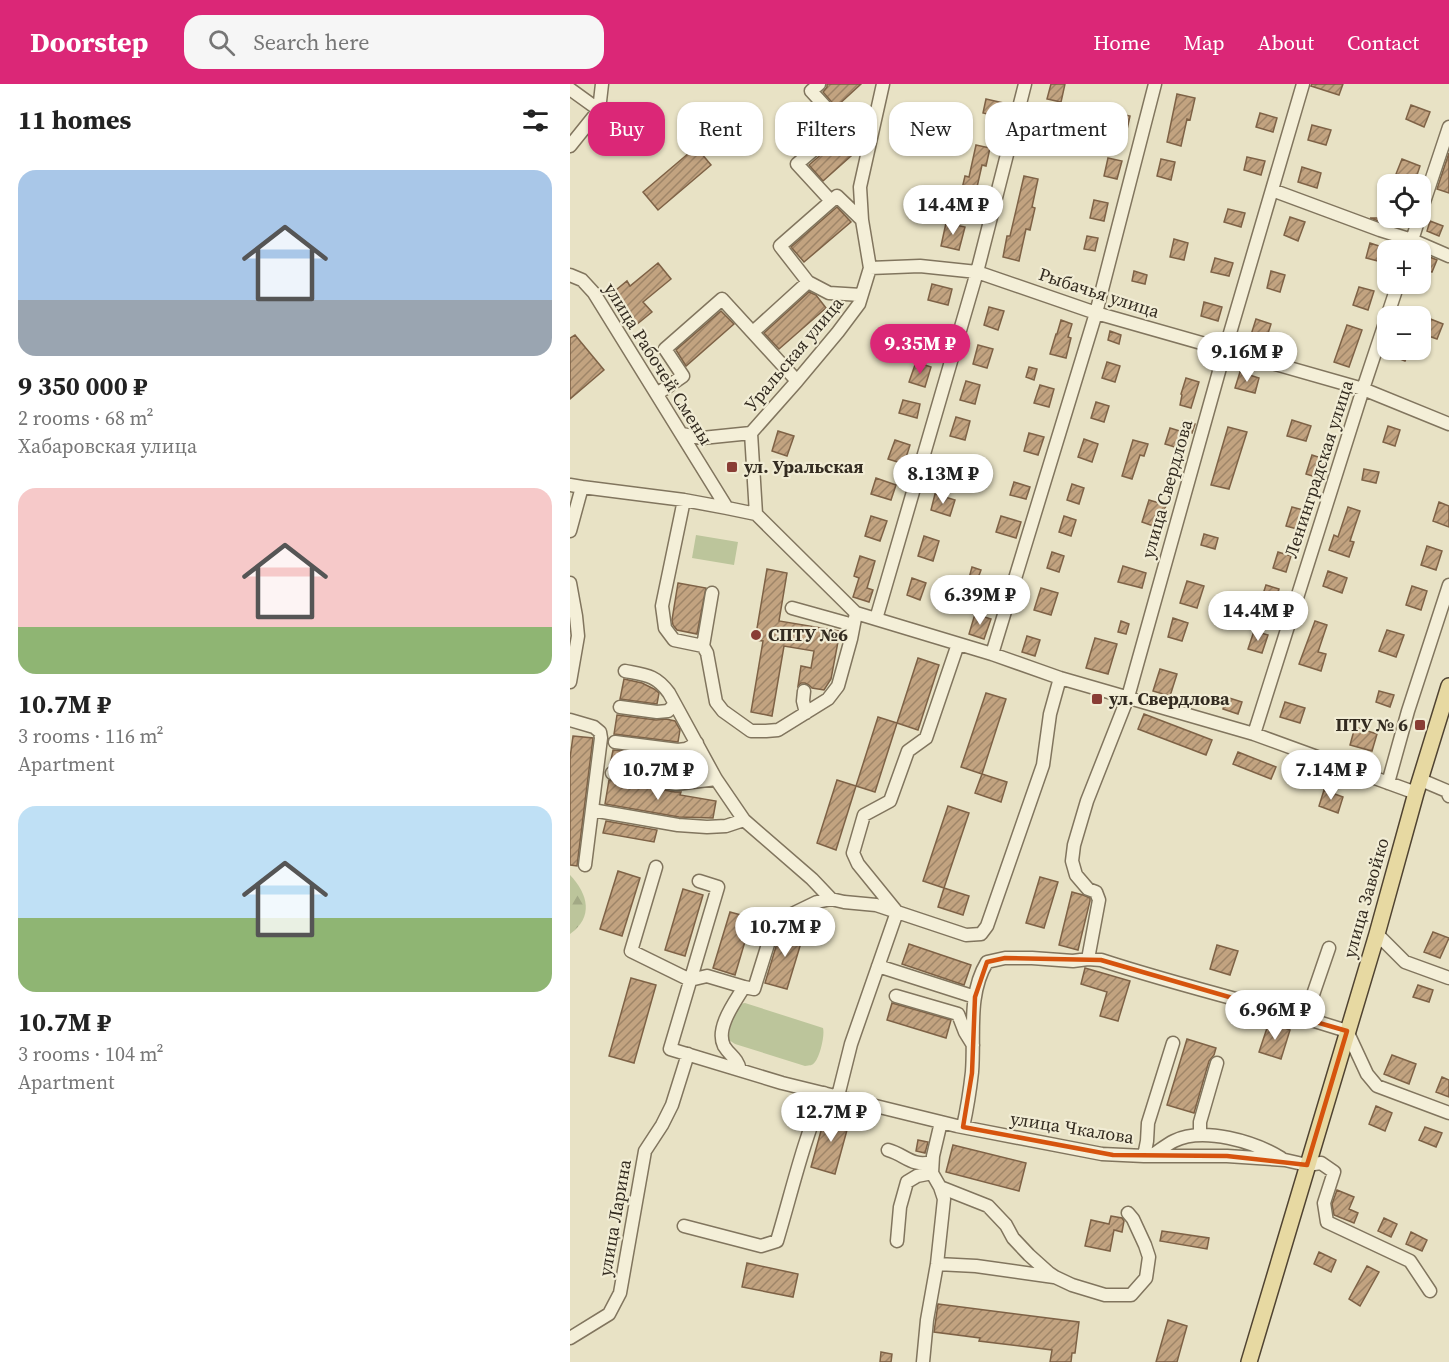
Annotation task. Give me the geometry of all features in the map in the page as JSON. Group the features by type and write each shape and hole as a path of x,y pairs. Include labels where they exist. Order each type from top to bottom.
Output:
{"main road":[{"name":"улица Завойко","path":"1249,1362 1449,686"}],"street":[{"path":"600,102 602,84"},
{"path":"819,84 811,92 821,102"},
{"name":"Уральская улица","path":"877,109 883,84"},
{"path":"876,619 977,272 1025,84"},
{"path":"992,654 1096,313 1155,84"},
{"name":"улица Свердлова","path":"1088,959 1099,900 1096,892 1088,890 1076,875 1072,854 1087,801 1128,697 1225,350 1303,84"},
{"path":"570,89 588,102"},
{"path":"570,146 588,124"},
{"path":"1431,182 1449,127"},
{"path":"806,156 797,164 831,201"},
{"name":"Уральская улица","path":"751,433 797,381 859,304 870,268 862,220 860,187 867,156"},
{"path":"1272,190 1380,230 1400,240"},
{"path":"861,295 829,293 808,282 780,246 837,195 862,220"},
{"path":"1431,251 1449,256"},
{"name":"Рыбачья улица","path":"870,268 920,266 977,272 1096,313 1363,389 1449,424"},
{"name":"улица Рабочей Смены","path":"570,275 582,280 594,293 727,508"},
{"path":"753,332 808,282"},
{"name":"Ленинградская улица","path":"1254,734 1395,294"},
{"path":"657,394 683,376 665,349 723,299 797,381"},
{"path":"682,434 702,438 751,433 756,514"},
{"path":"570,531 576,486 684,500 756,514 855,619"},
{"path":"684,500 662,606 665,628 674,640 703,646"},
{"path":"570,582 578,636 570,682"},
{"path":"1388,783 1408,711 1449,585"},
{"path":"712,593 703,646 707,653 716,702 723,711 751,731 778,730 828,699 838,686 855,619"},
{"path":"792,608 855,619 876,619 992,654 1060,678 1254,734 1388,783 1447,791 1449,796"},
{"path":"897,912 858,864 854,852 864,815 890,801 908,751 926,738 958,644"},
{"path":"625,671 650,676 661,682 716,779 744,820 812,879 831,899"},
{"path":"656,867 631,951 690,980 707,975 754,989 774,925 817,902 831,899 876,905 966,935 981,934 987,926 1043,765 1050,714 1060,678"},
{"path":"804,691 803,701 806,713"},
{"path":"620,707 657,712 668,711 675,704"},
{"path":"570,732 575,721 594,727 600,732 601,738 585,865"},
{"path":"615,742 678,750 686,749 697,743"},
{"path":"612,773 676,784 716,779"},
{"path":"592,810 678,825 707,827 726,826 744,820"},
{"path":"690,980 718,887 699,881"},
{"path":"838,1096 851,1044 897,912"},
{"path":"1377,934 1405,962 1449,978"},
{"path":"1305,1018 1329,948"},
{"path":"963,1127 972,1073 974,1046 972,1026 975,997 981,972 987,962 1005,958 1101,960 1347,1030 1366,1074 1377,1086 1449,1113"},
{"path":"878,966 975,997"},
{"name":"улица Чкалова","path":"690,980 670,1049 782,1083 963,1127 1102,1154 1227,1156 1285,1160 1307,1165 1321,1163 1334,1172 1324,1203 1327,1222 1410,1261 1430,1291"},
{"path":"740,1070 738,1062 724,1045 721,1034 728,1015 744,987"},
{"path":"896,996 958,1014 964,1032 974,1046"},
{"path":"1173,1043 1148,1123 1147,1156 1176,1140 1200,1134 1249,1142 1285,1160"},
{"name":"улица Ларина","path":"570,1338 609,1314 620,1293 645,1151 672,1105 688,1054"},
{"path":"1200,1134 1200,1122 1217,1063"},
{"path":"684,1226 761,1246 777,1241 805,1144 824,1093"},
{"path":"923,1362 944,1199 932,1167 941,1122"},
{"path":"888,1150 896,1152 911,1162 932,1167"},
{"path":"897,1241 900,1207 907,1182 932,1167"},
{"path":"940,1187 988,1206 1006,1225 1021,1247 1055,1277 1105,1295 1131,1295 1146,1278 1149,1257 1146,1245 1128,1213"},
{"path":"937,1264 976,1266 1055,1277"}],"highlighted area":[{"path":"1005,958 1101,960 1347,1031 1307,1165 1227,1156 1113,1155 963,1127 972,1073 975,997 987,962"}],"green space":[{"path":"696,535 738,542 734,565 692,558"},
{"path":"570,875 581,890 586,905 583,920 570,934"},
{"path":"745,1003 823,1028 822,1045 814,1063 805,1066 735,1044 729,1040 730,1027 736,1012 740,1005"}],"building":[{"path":"827,84 861,84 841,102 832,102 823,92"},
{"path":"1051,84 1065,84 1061,102 1047,99"},
{"path":"1312,84 1343,84 1339,95 1311,86"},
{"path":"1177,94 1195,98 1181,146 1167,142"},
{"path":"1411,105 1430,112 1424,127 1406,119"},
{"path":"1260,113 1277,118 1273,132 1256,127"},
{"path":"1312,125 1331,130 1326,145 1308,140"},
{"path":"976,145 985,147 985,156 988,156 986,166 982,165 975,196 961,193 965,176 969,177"},
{"path":"1449,153 1449,193 1437,189"},
{"path":"685,156 704,156 711,165 658,210 643,192"},
{"path":"819,156 851,156 823,181 809,165"},
{"path":"1247,157 1265,161 1261,175 1244,170"},
{"path":"1108,158 1122,161 1117,179 1104,176"},
{"path":"1161,159 1175,162 1171,180 1157,176"},
{"path":"1402,159 1420,166 1417,174 1396,174"},
{"path":"1302,167 1321,173 1317,188 1298,182"},
{"path":"1024,176 1038,179 1030,230 1026,229 1019,261 1003,257"},
{"path":"1094,200 1108,203 1104,221 1090,218"},
{"path":"837,207 851,222 804,262 791,247"},
{"path":"1228,209 1245,213 1241,227 1224,222"},
{"path":"1290,217 1305,222 1298,241 1284,235"},
{"path":"1431,221 1443,226 1439,236 1427,231 1428,228 1431,228"},
{"path":"946,223 965,227 959,250 941,246"},
{"path":"1087,236 1098,238 1095,251 1084,249"},
{"path":"1174,239 1188,243 1184,260 1170,257"},
{"path":"1370,243 1377,245 1377,261 1366,258"},
{"path":"1215,258 1233,263 1229,276 1211,272"},
{"path":"1431,258 1437,260 1431,272"},
{"path":"658,263 671,279 643,302 652,312 636,325 611,294 627,281 630,286"},
{"path":"1134,271 1147,275 1145,284 1132,281"},
{"path":"1271,271 1285,275 1280,292 1267,288"},
{"path":"932,284 952,289 948,305 928,300"},
{"path":"1359,287 1374,291 1368,310 1353,305"},
{"path":"809,292 816,295 826,308 779,349 764,333"},
{"path":"1204,302 1222,307 1218,321 1201,316"},
{"path":"989,307 1004,311 998,330 984,325"},
{"path":"721,311 734,324 686,366 676,350"},
{"path":"1256,319 1271,324 1265,343 1250,338"},
{"path":"1431,319 1443,324 1437,339 1431,337"},
{"path":"1061,320 1072,324 1066,358 1050,354"},
{"path":"1347,325 1362,330 1349,367 1334,362"},
{"path":"923,329 941,334 937,348 919,343"},
{"path":"1110,331 1121,335 1119,344 1108,340"},
{"path":"575,335 604,370 570,399 570,338"},
{"path":"978,345 993,349 987,368 973,364"},
{"path":"916,362 931,367 925,387 909,382"},
{"path":"1107,362 1120,366 1115,382 1102,378"},
{"path":"1029,367 1037,369 1034,380 1026,377"},
{"path":"1240,372 1259,378 1255,393 1235,388"},
{"path":"1186,378 1199,382 1191,408 1180,405"},
{"path":"966,381 980,385 975,404 960,400"},
{"path":"1040,385 1054,389 1049,407 1034,403"},
{"path":"903,400 920,404 917,418 899,413"},
{"path":"1096,402 1109,406 1104,422 1091,418"},
{"path":"956,417 970,421 965,440 950,436"},
{"path":"1292,420 1311,426 1306,441 1287,436"},
{"path":"1183,421 1195,424 1192,433 1181,430"},
{"path":"1388,426 1400,430 1395,446 1383,442"},
{"path":"1228,427 1247,432 1229,489 1211,485"},
{"path":"1170,428 1183,432 1178,448 1165,444"},
{"path":"778,431 794,436 787,456 772,451"},
{"path":"1029,433 1044,437 1038,455 1024,451"},
{"path":"1084,439 1098,444 1092,462 1078,457"},
{"path":"895,440 910,445 904,464 888,459"},
{"path":"1133,440 1148,444 1144,456 1140,455 1132,479 1122,476"},
{"path":"1312,455 1327,460 1322,479 1306,474"},
{"path":"944,460 960,465 956,477 940,473"},
{"path":"1364,469 1379,472 1376,483 1362,480"},
{"path":"876,478 896,485 891,500 871,494"},
{"path":"1014,482 1030,487 1026,499 1010,495"},
{"path":"1072,484 1084,488 1079,504 1067,500"},
{"path":"935,494 955,500 950,516 931,510"},
{"path":"1149,500 1166,505 1159,528 1142,522"},
{"path":"1439,502 1449,506 1449,527 1433,521"},
{"path":"1292,507 1307,511 1301,530 1286,526"},
{"path":"1348,507 1360,511 1350,541 1354,542 1349,557 1329,550 1334,535 1338,537"},
{"path":"871,516 887,521 880,541 865,536"},
{"path":"1001,516 1021,522 1016,538 996,532"},
{"path":"1064,516 1076,520 1071,536 1059,532"},
{"path":"1204,534 1218,538 1215,549 1201,545"},
{"path":"924,536 939,541 933,561 918,556"},
{"path":"1427,546 1442,551 1436,570 1421,565"},
{"path":"1052,552 1064,556 1059,572 1047,568"},
{"path":"1278,552 1291,556 1286,572 1273,568"},
{"path":"860,556 875,561 867,588 873,590 869,602 853,597 859,578 854,576"},
{"path":"1123,566 1146,573 1142,588 1118,582"},
{"path":"972,567 981,570 977,581 969,578"},
{"path":"767,569 787,573 779,621 840,631 831,679 824,690 812,688 805,683 798,686 801,666 811,668 814,651 784,646 772,716 751,712 763,641 755,640"},
{"path":"1328,571 1347,578 1342,593 1323,586"},
{"path":"912,578 926,583 920,600 907,595"},
{"path":"1187,581 1204,586 1197,608 1180,603"},
{"path":"678,583 706,588 697,634 677,630 673,625"},
{"path":"1266,585 1279,589 1274,607 1260,603"},
{"path":"1412,586 1427,591 1421,610 1406,605"},
{"path":"1041,588 1058,593 1051,615 1034,610"},
{"path":"975,614 991,619 984,639 969,634"},
{"path":"1173,618 1188,623 1182,641 1168,637"},
{"path":"1121,621 1129,624 1126,634 1118,632"},
{"path":"1315,621 1327,625 1318,652 1326,654 1321,671 1299,664"},
{"path":"1387,630 1404,635 1396,657 1379,651"},
{"path":"1254,631 1268,635 1262,653 1248,649"},
{"path":"1027,636 1040,640 1035,656 1022,652"},
{"path":"1095,638 1117,644 1108,674 1086,668"},
{"path":"918,658 939,665 918,730 897,723"},
{"path":"1160,669 1177,674 1170,696 1153,691"},
{"path":"624,679 642,683 654,689 659,693 657,704 620,699"},
{"path":"1379,691 1394,695 1390,707 1376,702"},
{"path":"986,693 1006,699 982,774 961,767"},
{"path":"1226,697 1242,702 1238,714 1223,709"},
{"path":"1285,702 1305,708 1300,723 1280,717"},
{"path":"1144,714 1212,740 1206,755 1138,729"},
{"path":"617,715 675,721 680,730 678,742 614,734"},
{"path":"878,717 897,723 875,792 856,786"},
{"path":"1355,727 1377,734 1372,751 1350,745"},
{"path":"573,736 593,738 577,866 570,865 570,758"},
{"path":"613,750 686,758 683,775 676,776 610,765"},
{"path":"1238,752 1276,767 1271,779 1233,764"},
{"path":"982,774 1007,782 1001,802 975,793"},
{"path":"609,780 681,792 680,795 716,801 713,818 679,817 605,804"},
{"path":"837,780 856,786 836,850 817,843"},
{"path":"1324,790 1343,797 1338,813 1319,806"},
{"path":"948,806 969,813 944,888 923,881"},
{"path":"606,821 657,830 654,842 603,833"},
{"path":"618,871 640,878 622,936 600,929"},
{"path":"1040,877 1058,882 1044,928 1026,923"},
{"path":"944,888 969,896 963,915 938,907"},
{"path":"683,889 703,895 685,956 665,950"},
{"path":"1072,892 1090,898 1078,950 1059,945"},
{"path":"730,912 752,918 735,975 713,968"},
{"path":"785,927 804,933 787,989 765,983 781,930"},
{"path":"1433,932 1449,938 1440,958 1424,952"},
{"path":"909,944 971,965 964,985 902,964"},
{"path":"1217,945 1238,951 1230,975 1210,969"},
{"path":"1085,968 1130,981 1118,1021 1100,1016 1107,992 1081,984"},
{"path":"631,978 656,985 634,1063 609,1056"},
{"path":"1418,985 1433,990 1429,1002 1413,997"},
{"path":"892,1003 951,1020 946,1038 887,1020"},
{"path":"1269,1022 1290,1030 1281,1059 1259,1052"},
{"path":"1187,1039 1216,1048 1209,1061 1194,1113 1167,1105"},
{"path":"1392,1055 1416,1064 1409,1084 1384,1074"},
{"path":"1442,1077 1449,1080 1449,1097 1436,1092"},
{"path":"1376,1106 1392,1113 1385,1131 1369,1124"},
{"path":"826,1113 850,1119 835,1174 811,1167"},
{"path":"1425,1127 1442,1133 1436,1147 1419,1140"},
{"path":"918,1140 928,1142 925,1153 916,1151"},
{"path":"953,1145 1026,1163 1019,1191 946,1172"},
{"path":"1337,1190 1354,1197 1349,1209 1358,1213 1354,1223 1334,1215 1332,1204"},
{"path":"1111,1216 1122,1218 1124,1221 1122,1232 1114,1230 1110,1251 1085,1246 1091,1220 1109,1224"},
{"path":"1384,1218 1397,1224 1391,1237 1378,1231"},
{"path":"1162,1231 1209,1238 1207,1249 1160,1241"},
{"path":"1411,1232 1427,1240 1422,1251 1406,1244"},
{"path":"1319,1252 1336,1260 1331,1272 1314,1264"},
{"path":"747,1263 798,1274 793,1297 742,1287"},
{"path":"1367,1266 1379,1272 1360,1306 1349,1299"},
{"path":"938,1304 1079,1322 1075,1353 1072,1353 1071,1362 1050,1362 1052,1350 979,1341 980,1338 934,1332"},
{"path":"1168,1320 1187,1326 1177,1362 1156,1362"},
{"path":"881,1352 892,1354 891,1362 880,1362"}],"place":[{"name":"ул. Уральская","path":"732,467"},
{"name":"СПТУ №6","path":"756,635"},
{"name":"ул. Свердлова","path":"1097,699"},
{"name":"ПТУ № 6","path":"1420,725"}]}
